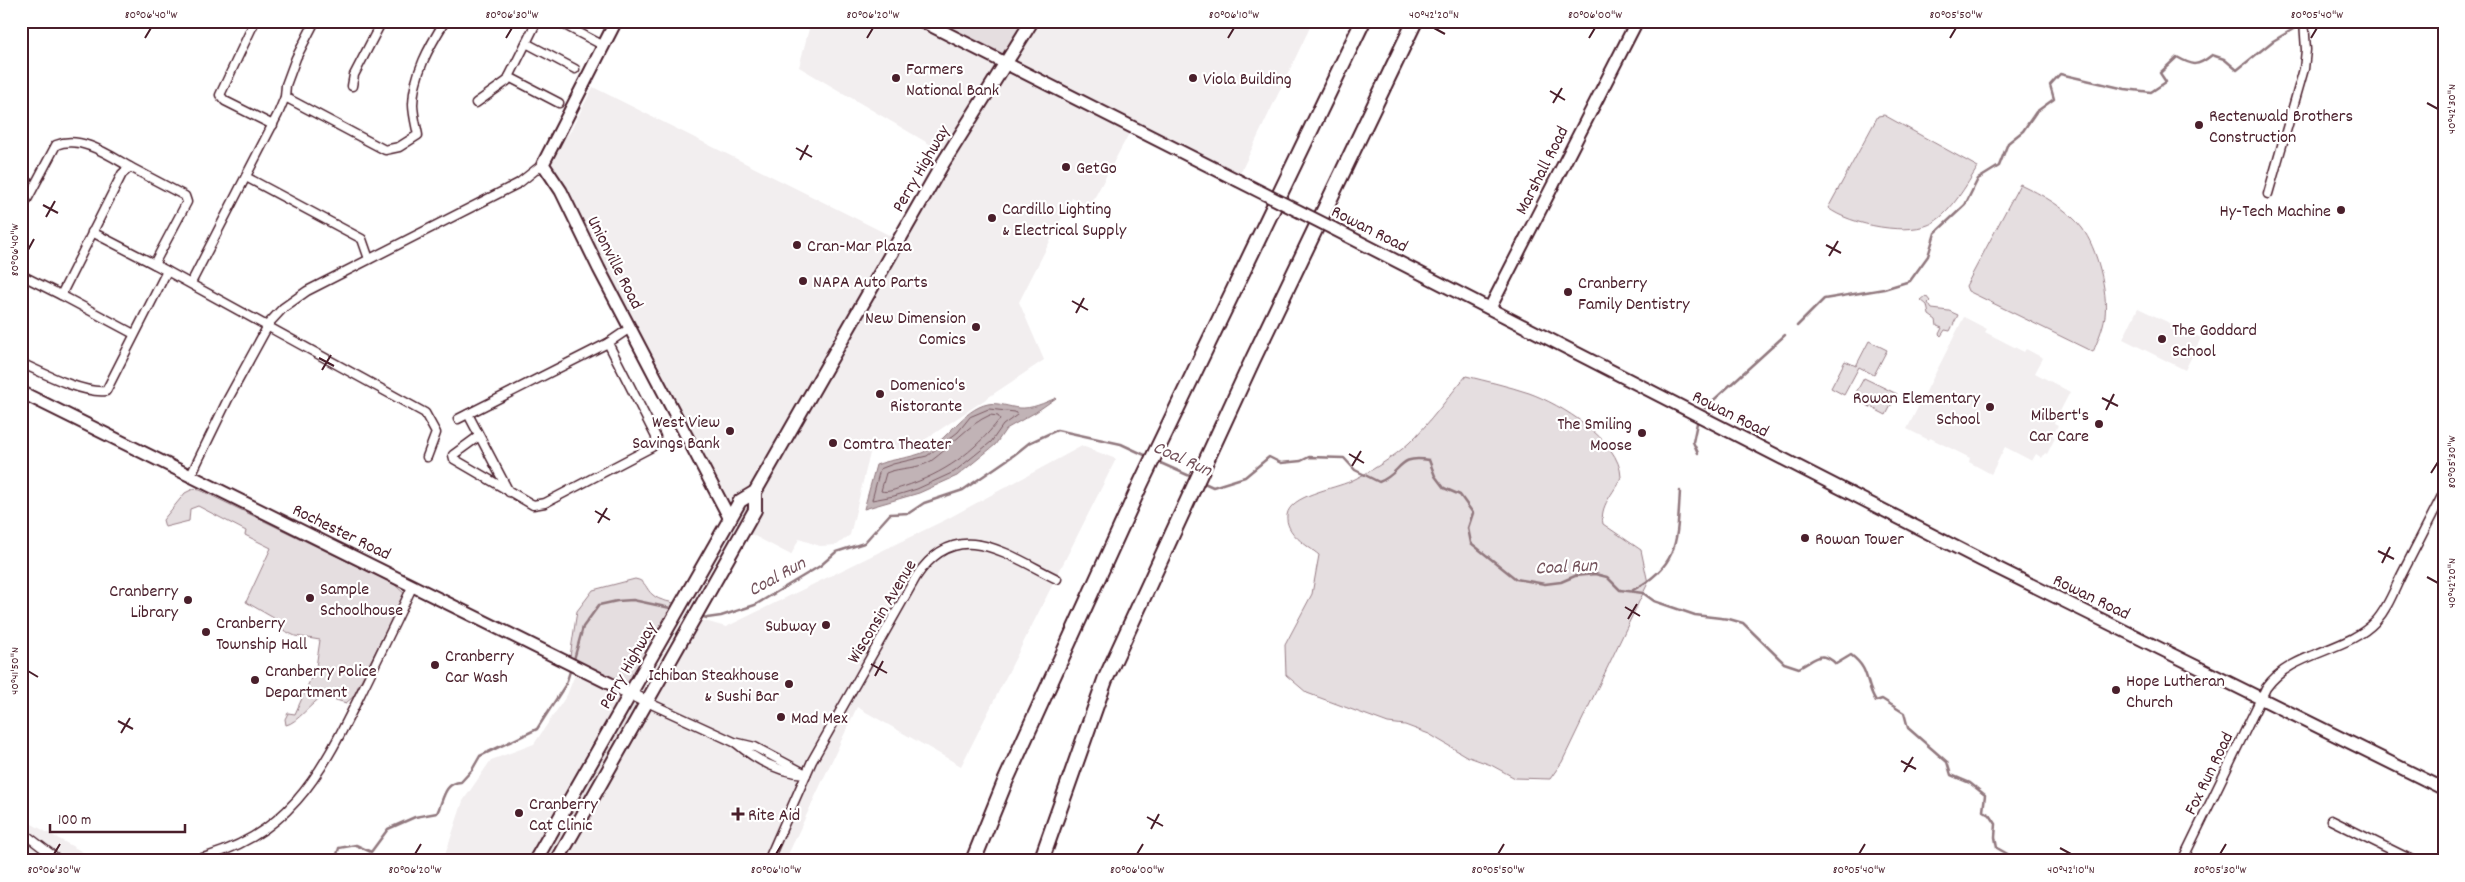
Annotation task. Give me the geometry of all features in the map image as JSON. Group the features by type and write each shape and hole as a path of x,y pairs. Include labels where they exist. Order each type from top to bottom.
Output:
{"highway":[{"path":"973,861 1005,782 1141,483 1363,21"},
{"path":"1041,861 1105,680 1253,359 1415,21"}],"main road":[{"name":"Perry Highway","path":"535,861 740,501 755,492 939,170 1032,21"},
{"name":"Perry Highway","path":"557,861 755,510 755,492"}],"street":[{"path":"255,21 220,95 225,101 272,126"},
{"path":"352,86 358,67 382,21"},
{"path":"286,97 385,150 398,147 418,135 413,105 416,79 427,52 445,21"},
{"path":"476,103 507,81 537,21"},
{"path":"557,21 604,46"},
{"path":"191,475 228,398 268,326 283,308 307,291 520,184 543,164 616,21"},
{"name":"Rowan Road","path":"922,21 1490,308 1928,534 2444,789"},
{"name":"Marshall Road","path":"1490,308 1637,21"},
{"path":"2268,194 2304,69 2306,50 2304,21"},
{"path":"191,283 286,97 286,85 296,58 314,22"},
{"path":"526,43 575,69"},
{"path":"509,77 559,103"},
{"path":"21,211 56,144 66,141 96,148 186,196 187,202 154,264"},
{"name":"Unionville Road","path":"543,164 561,191 730,519"},
{"path":"61,296 122,174 130,167"},
{"path":"246,178 362,239 369,259"},
{"path":"92,232 191,283 425,413 436,433 427,457"},
{"path":"21,363 56,378 98,392 106,391 167,271"},
{"path":"21,275 134,334"},
{"path":"458,419 608,343 630,328"},
{"path":"479,436 458,450 454,455 454,459 533,505 540,505 652,447 656,442 656,437 608,343"},
{"name":"Rochester Road","path":"21,392 647,702"},
{"path":"468,414 509,492"},
{"name":"Fox Run Road","path":"2182,861 2261,699 2274,677 2282,671 2360,634 2376,621 2388,603 2444,492"},
{"name":"Wisconsin Avenue","path":"768,861 806,774 916,577 937,552 955,544 989,547 1057,579"},
{"path":"191,861 228,848 258,834 286,812 310,786 335,745 414,585"},
{"path":"647,702 734,742 751,755 788,774 806,774"},
{"path":"2331,820 2414,861"},
{"path":"26,835 60,861"}],"shaded area":[{"path":"811,21 1313,21 1237,180 1132,128 1090,206 1072,198 1019,302 1044,360 908,451 872,445 850,535 837,545 820,546 799,539 791,555 743,530 730,519 543,164 570,132 593,87 899,240 948,155 799,67"},
{"path":"922,21 1032,21 1005,62"},
{"path":"1884,115 1978,167 1959,197 1934,222 1911,229 1896,229 1865,224 1838,214 1828,208 1878,116"},
{"path":"2020,184 2062,208 2076,221 2087,236 2097,258 2105,295 2105,316 2093,352 1968,291 1966,286"},
{"path":"1926,296 1930,301 1928,303 1932,309 1949,311 1958,315 1950,331 1945,330 1941,336 1939,334 1942,328 1937,326 1936,320 1929,315 1927,305 1921,300"},
{"name":"The Goddard School","path":"2138,308 2201,338 2185,370 2123,339"},
{"name":"Rowan Elementary School","path":"1964,317 1987,329 1985,332 2024,352 2026,349 2043,358 2035,373 2070,392 2054,423 2058,425 2053,436 2055,438 2047,454 2045,453 2042,458 2036,454 2032,461 2005,447 1991,474 1969,462 1970,458 1907,429"},
{"path":"1869,341 1887,350 1874,375 1859,367 1844,395 1831,388 1845,361 1856,366"},
{"path":"1466,376 1513,388 1542,398 1586,425 1600,437 1611,450 1618,463 1621,477 1605,505 1602,517 1603,524 1641,550 1648,583 1562,762 1550,779 1515,778 1491,765 1466,756 1429,734 1405,725 1388,723 1307,693 1286,675 1285,645 1312,594 1319,555 1289,528 1287,515 1290,508 1304,498 1358,477 1396,454 1424,427"},
{"path":"1864,378 1897,394 1886,415 1853,398"},
{"path":"1082,446 1116,459 961,766 857,707 785,861 443,861 463,801 491,760 534,744 567,695 578,667 647,702 694,618 726,627 945,520"},
{"path":"193,489 200,490 394,584 408,597 398,606 353,697 346,703 323,696 295,721 286,725 285,719 288,713 295,714 316,667 320,640 295,636 283,630 284,624 246,602 271,548 245,535 246,531 198,506 190,509 189,521 165,527 163,520 185,493"},
{"path":"635,579 644,583 650,593 656,597 681,605 631,693 569,663 577,611 593,590"},
{"path":"21,818 99,861 21,861"}],"water":[{"path":"1056,398 1006,429 995,445 957,476 919,493 864,509 876,465 924,452 940,441 963,418 979,407 988,404 999,404 1029,408"}],"waterway":[{"path":"1797,326 1824,299 1884,289 1910,281 1928,256 1935,233 1965,205 1978,179 1999,166 2008,143 2023,131 2036,112 2054,99 2050,85 2060,74 2125,89 2151,92 2166,82 2160,73 2177,57 2195,64 2202,62 2212,55 2224,59 2237,70 2273,41 2295,28"},
{"path":"1705,408 1785,335"},
{"path":"1697,423 1693,442 1698,453"},
{"name":"Coal Run","path":"700,616 707,618 721,616 755,605 820,566 836,552 864,543 890,514 909,513 924,503 963,490 1029,443 1057,430 1121,444 1149,457"},
{"name":"Coal Run","path":"1202,482 1213,487 1245,477 1269,457 1281,463 1301,461 1309,457 1344,458 1355,470 1379,482 1387,478 1405,462 1418,459 1429,460 1435,476 1444,488 1460,495 1473,513 1468,528 1471,543 1516,579 1545,584 1561,582 1575,576 1595,574 1607,577 1620,590 1643,593 1654,601 1695,615 1729,619 1743,623 1784,663 1799,668 1818,657 1826,657 1836,664 1851,655 1865,671 1876,701 1882,699 1904,713 1908,728 1947,762 1951,775 1970,783 1985,795 1983,811 1990,815 1996,824 1995,837 1997,848 2020,861"},
{"name":"Coal Run","path":"1156,461 1192,477"},
{"path":"1633,590 1660,571 1668,560 1676,537 1680,491"},
{"name":"Coal Run","path":"573,663 583,627 599,605 633,600 675,609"},
{"name":"Coal Run","path":"335,861 339,848 356,845 371,852 388,829 415,817 437,813 447,789 451,785 461,782 472,770 480,756 537,729 566,684 571,668"}],"place":[{"name":"Farmers National Bank","path":"896,78"},
{"name":"Viola Building","path":"1193,78"},
{"name":"Rectenwald Brothers Construction","path":"2199,125"},
{"name":"GetGo","path":"1066,167"},
{"name":"Hy-Tech Machine","path":"2341,210"},
{"name":"Cardillo Lighting & Electrical Supply","path":"992,218"},
{"name":"Cran-Mar Plaza","path":"797,245"},
{"name":"NAPA Auto Parts","path":"803,281"},
{"name":"Cranberry Family Dentistry","path":"1568,292"},
{"name":"New Dimension Comics","path":"976,327"},
{"name":"The Goddard School","path":"2162,339"},
{"name":"Domenico's Ristorante","path":"880,394"},
{"name":"Rowan Elementary School","path":"1990,407"},
{"name":"Milbert's Car Care","path":"2099,424"},
{"name":"West View Savings Bank","path":"730,431"},
{"name":"The Smiling Moose","path":"1642,433"},
{"name":"Comtra Theater","path":"833,443"},
{"name":"Rowan Tower","path":"1805,538"},
{"name":"Sample Schoolhouse","path":"310,598"},
{"name":"Cranberry Library","path":"188,600"},
{"name":"Subway","path":"826,625"},
{"name":"Cranberry Township Hall","path":"206,632"},
{"name":"Cranberry Car Wash","path":"435,665"},
{"name":"Cranberry Police Department","path":"255,680"},
{"name":"Ichiban Steakhouse & Sushi Bar","path":"789,684"},
{"name":"Hope Lutheran Church","path":"2116,690"},
{"name":"Mad Mex","path":"781,717"},
{"name":"Cranberry Cat Clinic","path":"519,813"},
{"name":"Rite Aid","path":"738,814"}]}
